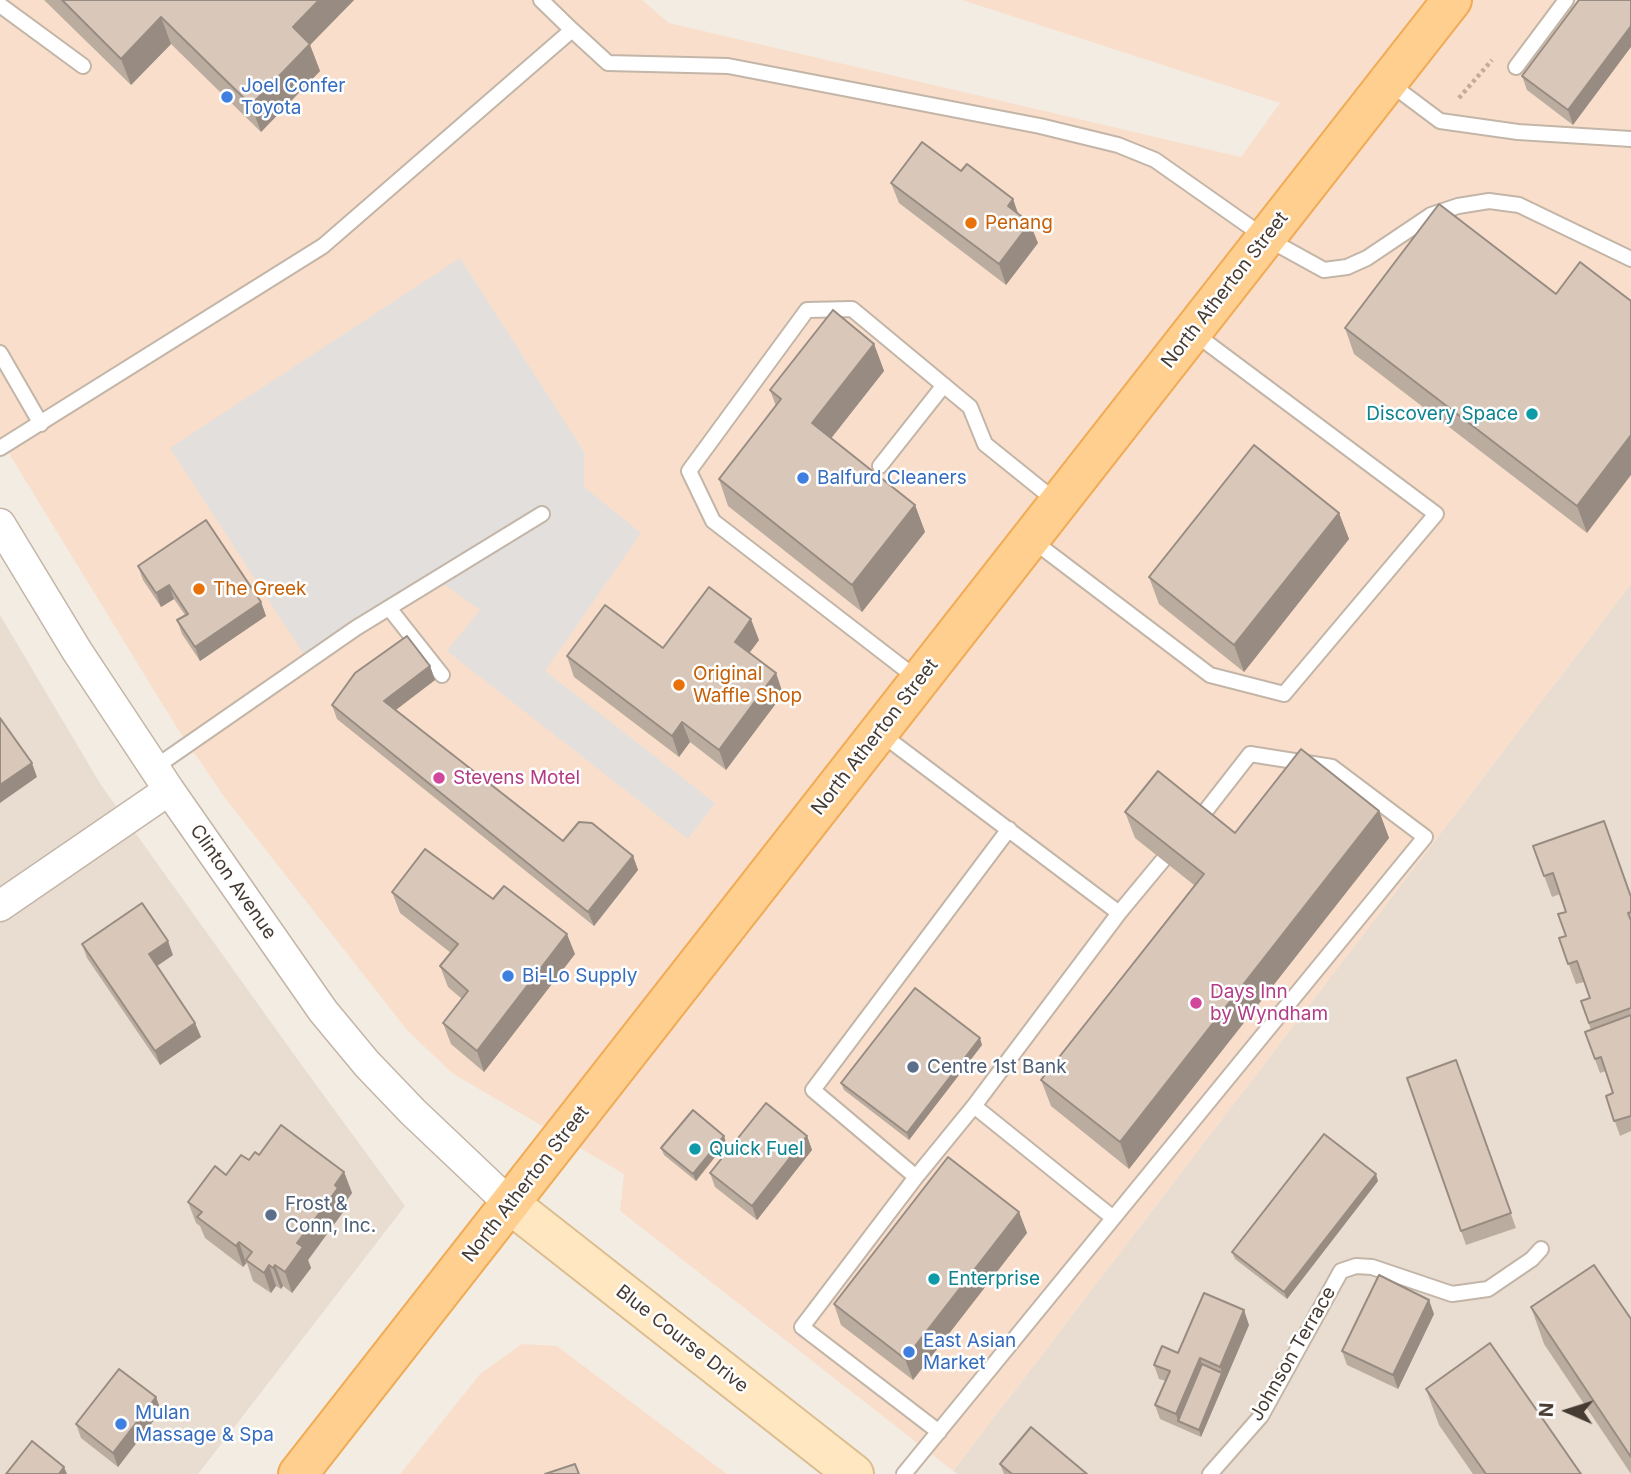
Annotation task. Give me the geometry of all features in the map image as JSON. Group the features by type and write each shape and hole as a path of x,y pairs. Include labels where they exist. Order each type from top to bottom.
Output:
{"main road":[{"name":"North Atherton Street","path":"298,1474 1388,82 1432,19"},
{"name":"Blue Course Drive","path":"510,1204 854,1474"}],"street":[{"name":"Clinton Avenue","path":"0,524 77,651 161,779 323,1011 367,1064 413,1112 510,1204"},
{"path":"0,906 161,779"}],"lane":[{"path":"541,0 608,63 728,66 1040,125 1118,145 1155,160 1266,238 1324,270 1347,268 1367,258 1431,215 1458,206 1489,201 1519,205 1631,259"},
{"path":"1516,66 1566,0"},
{"path":"0,5 83,66"},
{"path":"0,448 323,246 572,30"},
{"path":"1388,82 1440,121 1518,132 1631,139"},
{"path":"920,680 713,522 689,471 807,310 852,309 971,407 985,444 1058,503"},
{"path":"1030,539 1210,675 1284,694 1436,514 1193,332"},
{"path":"0,354 41,424"},
{"path":"880,466 944,385"},
{"path":"161,779 345,635 542,514"},
{"path":"389,608 442,675"},
{"path":"879,732 1119,913"},
{"path":"904,1474 1425,837 1332,766 1251,754 1197,822"},
{"path":"916,1177 813,1090 1009,829"},
{"path":"939,1432 802,1327 916,1177 974,1106 1119,913 1163,860"},
{"path":"974,1106 1112,1217"},
{"name":"Johnson Terrace","path":"1210,1474 1261,1416 1341,1271 1356,1266 1372,1267 1452,1294 1488,1289 1532,1259 1541,1249"}],"path":[{"path":"1455,103 1491,60"}],"shaded area":[{"path":"0,0 642,0 669,23 1241,157 1280,103 962,0 1631,0 1631,584 953,1471 620,1211 624,1174 452,1073 407,1030 225,798 177,728 0,439"},
{"path":"460,258 584,452 584,487 641,533 545,671 715,803 688,839 447,651 480,610 436,579 308,661 170,448"},
{"path":"1631,584 1631,1474 958,1474 953,1471"},
{"path":"0,615 101,785 405,1206 198,1474 0,1474"},
{"path":"522,1344 557,1346 727,1474 400,1474 480,1374"}],"building":[{"path":"62,0 319,0 293,27 310,44 251,105 161,17 121,59"},
{"path":"1579,0 1631,0 1631,26 1568,110 1522,76"},
{"name":"Penang","path":"922,142 961,171 967,164 1013,199 1008,206 1030,223 999,264 891,183"},
{"name":"Discovery Space","path":"1439,204 1556,294 1580,262 1631,301 1631,435 1577,506 1345,328"},
{"name":"Balfurd Cleaners","path":"833,310 874,344 812,423 915,505 852,585 719,479 781,399 770,390"},
{"path":"1254,445 1339,513 1234,645 1149,577"},
{"name":"The Greek","path":"206,520 261,602 195,647 177,620 188,614 169,585 156,593 138,566"},
{"name":"Original Waffle Shop","path":"709,587 751,619 735,642 776,673 719,750 682,722 672,736 567,656 605,605 663,648"},
{"name":"Stevens Motel","path":"407,636 430,666 384,701 563,841 579,822 592,823 633,856 588,912 332,705 355,673"},
{"path":"0,718 32,763 0,785"},
{"name":"Days Inn by Wyndham","path":"1301,749 1379,811 1120,1142 1041,1080 1204,874 1125,812 1158,771 1235,833"},
{"path":"1604,821 1631,897 1631,912 1628,913 1631,921 1631,1008 1589,1023 1581,1001 1590,998 1577,961 1568,964 1559,938 1566,936 1558,914 1566,912 1553,873 1544,876 1533,846"},
{"name":"Bi-Lo Supply","path":"425,849 493,899 504,886 567,934 477,1051 443,1023 468,991 440,966 458,944 392,892"},
{"path":"142,903 168,941 149,954 195,1023 155,1051 82,944"},
{"name":"Centre 1st Bank","path":"915,988 980,1038 907,1133 841,1083"},
{"path":"1631,1015 1631,1116 1614,1121 1606,1096 1613,1093 1601,1057 1595,1059 1585,1032"},
{"path":"1456,1060 1511,1213 1461,1231 1407,1078"},
{"path":"766,1103 807,1136 752,1206 710,1173"},
{"name":"Quick Fuel","path":"693,1110 724,1136 693,1174 661,1148"},
{"name":"Frost & Conn, Inc.","path":"281,1125 344,1172 335,1185 338,1188 297,1243 303,1247 285,1272 275,1265 273,1268 269,1265 264,1273 246,1260 252,1252 239,1242 236,1246 197,1217 202,1212 188,1202 215,1166 226,1175 241,1155 249,1160 255,1152 259,1155"},
{"path":"1324,1134 1376,1174 1284,1292 1232,1252"},
{"name":"Enterprise","path":"948,1157 1019,1212 905,1359 834,1304"},
{"path":"1594,1265 1631,1319 1631,1457 1531,1307"},
{"path":"1379,1275 1429,1300 1393,1375 1342,1351"},
{"path":"1204,1293 1244,1310 1220,1367 1200,1358 1176,1414 1155,1405 1170,1371 1154,1365 1162,1346 1178,1353"},
{"path":"1490,1343 1581,1474 1486,1474 1426,1389"},
{"path":"1202,1364 1222,1373 1199,1430 1178,1421"},
{"name":"Mulan Massage & Spa","path":"119,1369 156,1397 113,1453 76,1424"},
{"path":"1031,1427 1087,1474 1012,1474 1000,1464"},
{"path":"32,1441 64,1467 59,1474 6,1474"},
{"path":"575,1464 579,1474 545,1474"}],"place":[{"name":"Joel Confer Toyota","path":"227,97"},
{"name":"Penang","path":"971,223"},
{"name":"Discovery Space","path":"1532,414"},
{"name":"Balfurd Cleaners","path":"803,478"},
{"name":"The Greek","path":"199,589"},
{"name":"Original Waffle Shop","path":"679,685"},
{"name":"Stevens Motel","path":"439,778"},
{"name":"Bi-Lo Supply","path":"508,976"},
{"name":"Days Inn by Wyndham","path":"1196,1003"},
{"name":"Centre 1st Bank","path":"913,1067"},
{"name":"Quick Fuel","path":"695,1149"},
{"name":"Frost & Conn, Inc.","path":"271,1215"},
{"name":"Enterprise","path":"934,1279"},
{"name":"East Asian Market","path":"909,1352"},
{"name":"Mulan Massage & Spa","path":"121,1424"}]}
